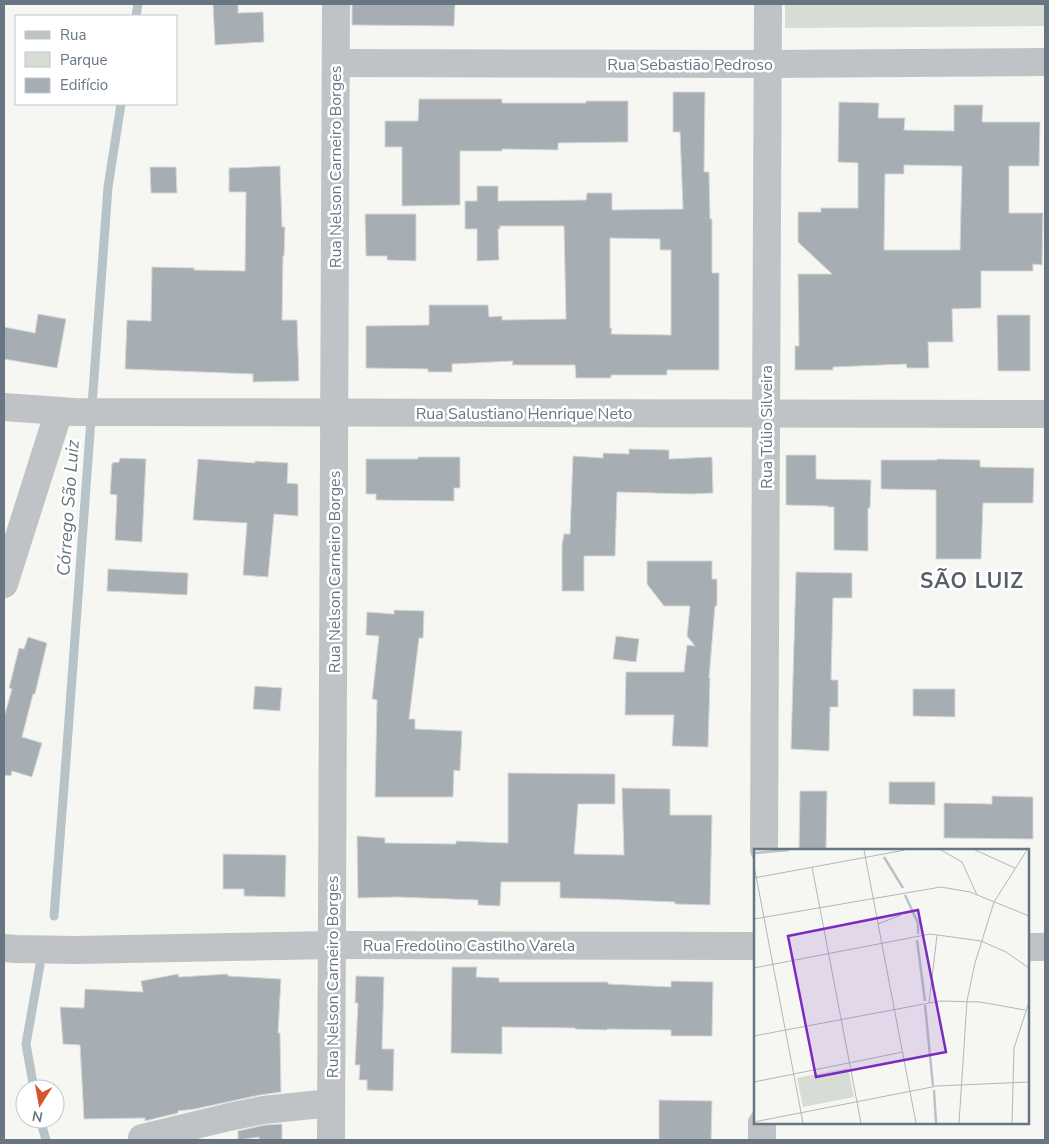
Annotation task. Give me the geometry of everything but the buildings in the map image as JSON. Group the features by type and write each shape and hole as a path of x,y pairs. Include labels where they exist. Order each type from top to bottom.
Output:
{"street":[{"name":"Rua Nelson Carneiro Borges","path":"331,1140 336,4"},
{"name":"Rua Túlio Silveira","path":"764,849 768,4"},
{"name":"Rua Sebastião Pedroso","path":"336,63 768,64 1045,62"},
{"name":"Rua Salustiano Henrique Neto","path":"4,408 66,412 1045,414"},
{"path":"4,584 66,412"},
{"name":"Rua Fredolino Castilho Varela","path":"4,948 16,950 76,950 332,945 754,946"},
{"path":"1029,947 1045,947"},
{"path":"142,1138 263,1110 332,1103"},
{"path":"762,1124 762,1140"}],"green space":[{"path":"785,4 1045,4 1045,26 785,28"}],"waterway":[{"name":"Córrego São Luiz","path":"136,15 138,4"},
{"name":"Córrego São Luiz","path":"54,916 108,187 121,105"},
{"name":"Córrego São Luiz","path":"32,1079 26,1044 40,965"},
{"name":"Córrego São Luiz","path":"43,1129 46,1140"}],"district":[{"name":"SÃO LUIZ","path":"972,581"}]}
